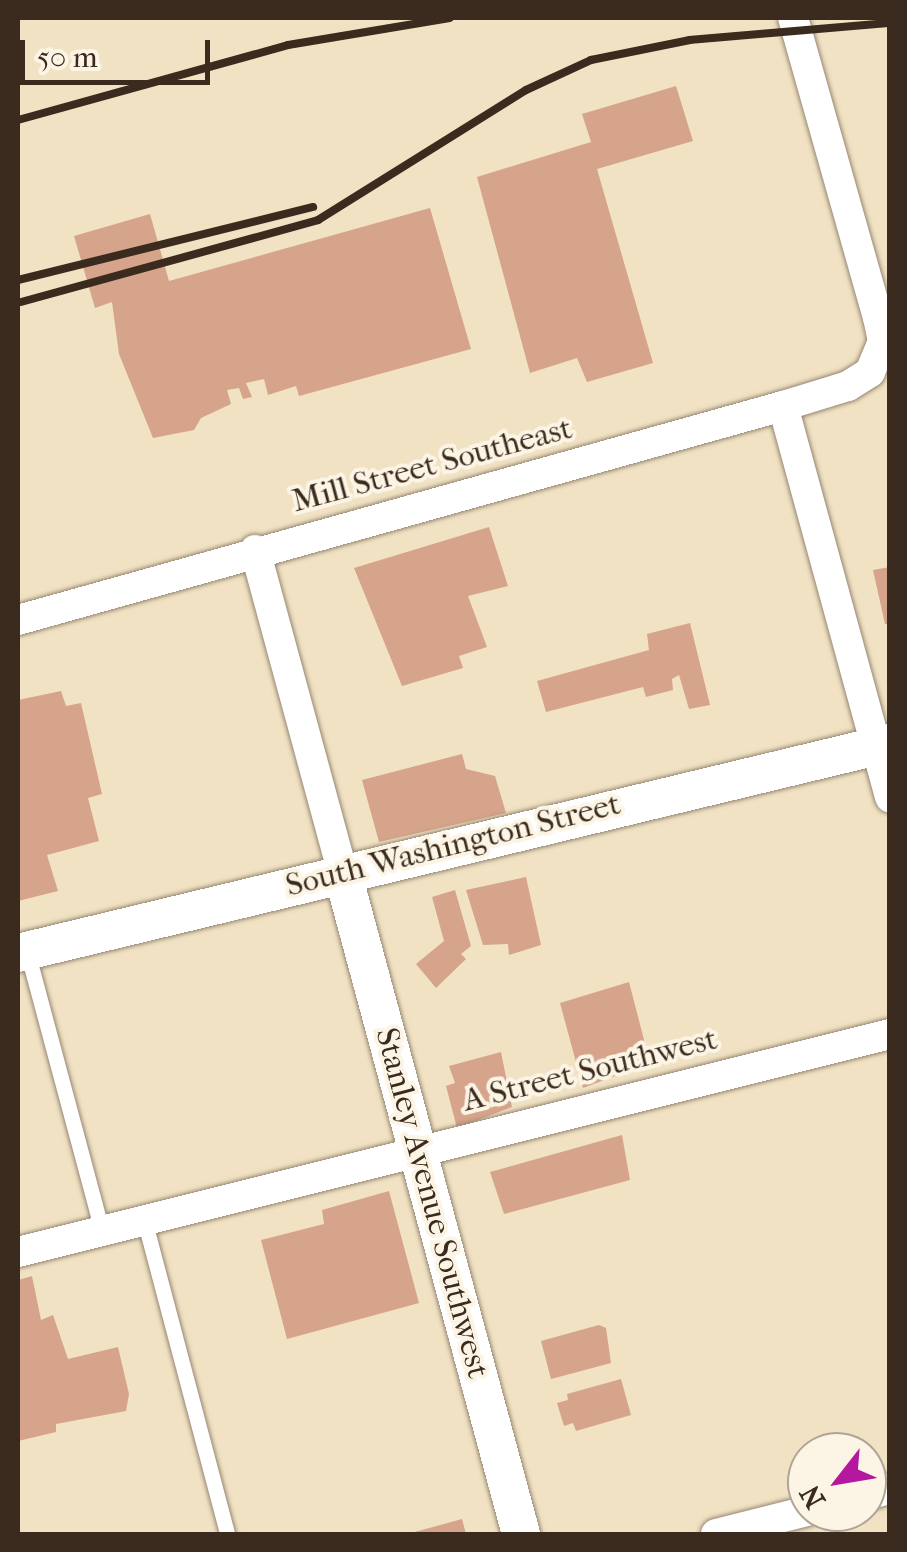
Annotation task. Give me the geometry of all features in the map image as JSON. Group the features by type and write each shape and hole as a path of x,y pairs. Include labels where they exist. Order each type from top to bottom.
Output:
{"street":[{"name":"Mill Street Southeast","path":"18,620 255,550 783,406 865,376 880,358 878,318 793,18"},
{"path":"783,406 882,744 890,798"},
{"path":"255,550 342,871"},
{"name":"South Washington Street","path":"22,952 342,871 882,744"},
{"name":"Stanley Avenue Southwest","path":"342,871 522,1534"},
{"name":"A Street Southwest","path":"18,1252 417,1148 890,1034"},
{"path":"716,1534 787,1515"}],"lane":[{"path":"22,952 102,1230"},
{"path":"144,1219 227,1534"}],"building":[{"path":"676,86 693,141 597,169 653,363 587,382 577,358 530,373 477,177 591,142 582,114"},
{"path":"430,208 471,349 299,396 296,386 268,395 264,379 246,383 252,397 243,399 239,388 227,390 231,404 201,418 194,430 153,438 119,354 112,302 95,308 74,236 150,214 169,281"},
{"path":"489,527 508,586 468,596 487,647 459,656 463,668 402,686 354,568"},
{"path":"890,567 890,624 885,624 873,570"},
{"path":"690,623 710,705 689,709 679,675 672,679 673,690 646,697 643,687 546,712 537,681 649,650 647,634"},
{"path":"61,691 66,706 81,703 102,794 88,798 99,841 47,855 58,891 18,901 18,700"},
{"path":"462,754 466,769 495,776 506,813 379,842 362,780"},
{"path":"526,877 541,945 509,955 508,944 483,945 466,890"},
{"path":"455,890 471,946 461,954 466,959 436,988 416,964 444,941 432,897"},
{"path":"629,982 650,1063 583,1088 560,1003"},
{"path":"501,1052 512,1107 457,1128 446,1086 455,1083 449,1066"},
{"path":"622,1135 630,1180 504,1214 490,1172"},
{"path":"389,1191 419,1303 287,1339 261,1240 324,1224 322,1210"},
{"path":"32,1276 41,1320 53,1315 68,1359 118,1347 129,1394 126,1411 56,1424 56,1432 18,1441 18,1280"},
{"path":"599,1325 606,1328 611,1363 551,1379 541,1341"},
{"path":"621,1379 631,1415 576,1431 573,1423 564,1426 557,1403 568,1400 567,1394"},
{"path":"462,1519 466,1534 411,1534 411,1533"}],"railway":[{"path":"18,120 288,45 450,18"},
{"path":"21,302 318,220 526,90 591,60 690,40 890,23"},
{"path":"18,280 313,207"}]}
